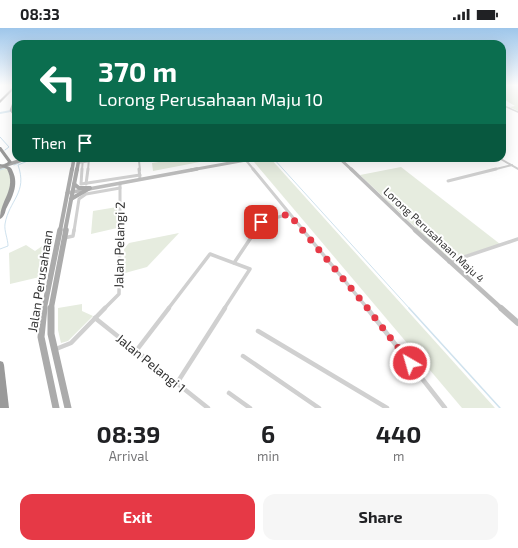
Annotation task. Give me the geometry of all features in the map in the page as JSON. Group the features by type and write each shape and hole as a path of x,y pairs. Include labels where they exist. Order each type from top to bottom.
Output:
{"highway":[{"path":"0,148 14,182 0,218"},
{"path":"0,365 4,408"}],"main road":[{"name":"Jalan Perusahaan","path":"56,408 42,337 47,287 73,162"},
{"name":"Jalan Perusahaan","path":"68,408 51,334 50,313 74,184 81,163"},
{"path":"74,184 79,188 90,188"},
{"path":"71,199 90,188"}],"street":[{"path":"506,107 518,112"},
{"path":"86,184 89,162"},
{"path":"139,162 140,179"},
{"path":"64,238 73,236 79,199 86,194 140,179 229,162"},
{"path":"247,162 365,305 445,408"},
{"name":"Lorong Perusahaan Maju 4","path":"343,162 448,262 518,323"},
{"path":"506,162 518,168"},
{"path":"81,163 81,184 140,175"},
{"path":"448,181 512,165"},
{"path":"132,176 133,181"},
{"path":"67,193 90,188 120,185"},
{"name":"Jalan Pelangi 2","path":"55,350 71,343 120,294 120,185"},
{"path":"234,263 261,222 289,214"},
{"path":"448,262 518,239"},
{"path":"136,350 210,254 250,269 177,384"},
{"name":"Jalan Pelangi 1","path":"95,318 208,408"},
{"path":"258,331 387,408"},
{"path":"243,356 319,408"},
{"path":"229,393 250,408"}],"shaded area":[{"path":"510,103 518,103 518,111 510,107 515,106"},
{"path":"159,162 200,162 153,171 152,163"},
{"path":"254,162 274,162 495,408 462,408"},
{"path":"401,167 500,244 450,260 360,175"},
{"path":"0,168 8,168 10,175 10,186 8,197 0,214"},
{"path":"117,207 117,228 91,234 93,211"},
{"path":"179,233 147,267 125,273 124,249 129,243"},
{"path":"54,238 44,276 10,284 9,253 26,245 35,251"},
{"path":"82,304 82,311 93,316 68,341 61,343 58,330 58,308"}],"waterway":[{"path":"0,113 12,111"},
{"path":"0,137 9,147 5,150"},
{"path":"0,249 8,246 5,224 21,183 18,165 25,162"},
{"path":"277,162 410,309"},
{"path":"14,165 19,163"},
{"path":"0,170 5,168"},
{"path":"409,308 500,408"}],"route":[{"path":"261,222 289,214 365,305 410,363"}]}
